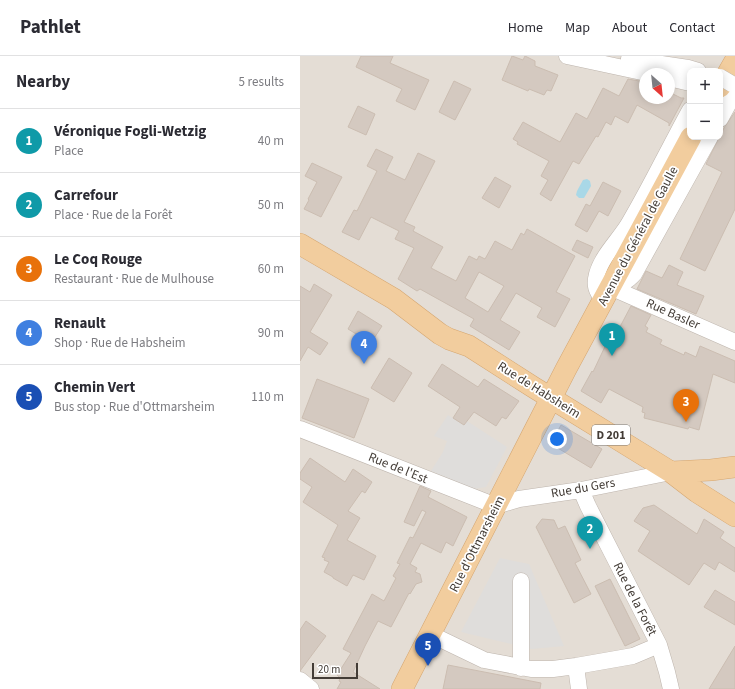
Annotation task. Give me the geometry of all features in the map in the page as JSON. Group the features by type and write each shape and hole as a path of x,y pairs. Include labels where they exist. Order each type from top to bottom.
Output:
{"main road":[{"path":"728,85 735,61"},
{"name":"Avenue du Général de Gaulle","path":"551,398 689,140"},
{"name":"Rue de Habsheim","path":"300,244 394,299 443,322 458,332 470,346 671,472"},
{"name":"Rue d'Ottmarsheim","path":"402,689 551,398"},
{"path":"671,472 735,467"},
{"name":"D 201","path":"671,472 697,492 735,516"}],"street":[{"path":"567,56 639,71"},
{"path":"629,60 688,68"},
{"path":"675,79 687,82"},
{"path":"723,106 728,85"},
{"path":"687,116 628,225 601,264 597,273 596,287 598,293 607,293 629,280 634,274 708,140"},
{"name":"Rue Basler","path":"607,293 735,342"},
{"name":"Rue de l'Est","path":"300,429 496,506"},
{"name":"Rue du Gers","path":"496,506 519,499 581,490 671,472"},
{"name":"Rue de la Forêt","path":"581,490 659,645 671,689"},
{"path":"521,581 526,668"},
{"path":"430,634 484,660 526,668 553,669 576,666 632,656 659,645"},
{"path":"576,666 579,689"},
{"path":"300,680 311,689"}],"shaded area":[{"path":"300,56 735,56 735,689 300,689"},
{"path":"448,415 464,425 467,421 507,447 486,487 473,489 431,471 443,452 447,441 434,436"},
{"path":"500,558 529,564 564,646 532,649 461,632"}],"water":[{"path":"587,179 590,181 591,186 584,198 579,198 576,195 577,191 583,180"}],"building":[{"path":"361,56 393,56 390,63 429,80 415,110 396,101 402,89 356,67"},
{"path":"512,56 523,60 525,56 535,61 535,66 558,75 551,91 547,90 544,95 529,89 528,91 502,80"},
{"path":"628,79 639,81 639,104 675,104 675,95 684,98 669,126 669,123 637,105 628,123 615,116 611,125 606,122 598,137 596,136 579,164 573,161 551,201 540,194 548,180 541,176 549,161 517,144 518,142 513,139 523,122 560,142 576,113 587,119 603,88 619,96"},
{"path":"454,81 471,89 455,120 439,112"},
{"path":"358,106 375,114 366,135 348,127"},
{"path":"735,112 735,209 705,271 680,259 722,172 706,164 718,140 723,140 724,128"},
{"path":"376,149 393,157 386,171 405,180 418,153 435,161 404,222 415,227 413,231 443,247 431,268 456,281 469,256 477,260 479,256 485,259 495,241 512,250 521,233 524,235 527,229 575,256 556,292 570,299 555,327 537,317 542,308 516,293 500,320 520,332 509,350 470,326 474,319 420,289 417,291 398,279 414,248 395,239 399,231 371,217 359,240 342,232 354,210 357,211 377,171 367,166","holes":["479,272 504,286 488,312 465,298"]},
{"path":"312,163 342,177 321,217 304,209 317,182 305,176"},
{"path":"495,177 511,186 499,208 482,198"},
{"path":"603,182 621,191 608,216 599,211 587,232 575,225 586,204 590,206"},
{"path":"577,240 593,247 588,258 572,250"},
{"path":"669,265 683,272 677,285 704,296 696,314 637,289 646,271 662,278"},
{"path":"314,284 332,295 310,332 328,343 320,355 308,347 300,361 300,286 310,292"},
{"path":"631,306 651,315 645,326 648,328 646,332 662,340 660,344 684,355 685,352 696,357 700,346 735,361 735,383 713,374 699,430 689,427 688,429 644,418 645,413 642,412 643,407 609,389 601,403 581,391 592,371 593,372 609,338 613,340"},
{"path":"358,311 382,326 371,343 348,329"},
{"path":"389,358 412,373 394,402 371,388"},
{"path":"442,364 478,387 484,379 519,401 506,419 502,417 496,426 474,412 464,425 453,418 460,407 428,386"},
{"path":"317,379 369,399 354,438 302,418"},
{"path":"561,425 602,449 591,468 551,444"},
{"path":"310,458 345,482 353,469 372,482 365,493 362,491 348,511 360,518 347,540 376,556 364,580 353,575 347,586 324,572 329,562 324,560 325,558 322,557 338,525 303,502 312,487 300,479 300,473"},
{"path":"420,486 431,491 428,497 467,517 453,546 446,542 441,553 421,543 410,564 417,568 415,572 420,574 422,582 416,584 410,594 409,593 391,627 378,621 365,646 353,672 380,689 337,689 341,682 339,681 340,678 337,675 351,653 343,649 372,594 384,601 396,578 393,576 400,564 397,563 410,537 413,538 426,512 422,510 414,526 404,522"},
{"path":"654,505 697,534 704,519 724,532 720,538 735,548 735,572 719,562 715,570 704,563 689,585 638,551 650,531 634,521 643,508"},
{"path":"542,519 554,520 558,529 565,526 581,560 575,563 591,594 574,603 536,527"},
{"path":"610,579 640,639 625,646 595,586"},
{"path":"715,590 735,602 735,625 704,607"},
{"path":"306,621 326,636 300,671 300,630"},
{"path":"735,646 735,689 709,689"},
{"path":"448,665 541,683 540,689 443,689"}],"place":[{"name":"Véronique Fogli-Wetzig","path":"612,356"},
{"name":"Renault","path":"364,364"},
{"name":"Le Coq Rouge","path":"686,422"},
{"name":"Carrefour","path":"590,549"},
{"name":"Chemin Vert","path":"428,666"}]}
